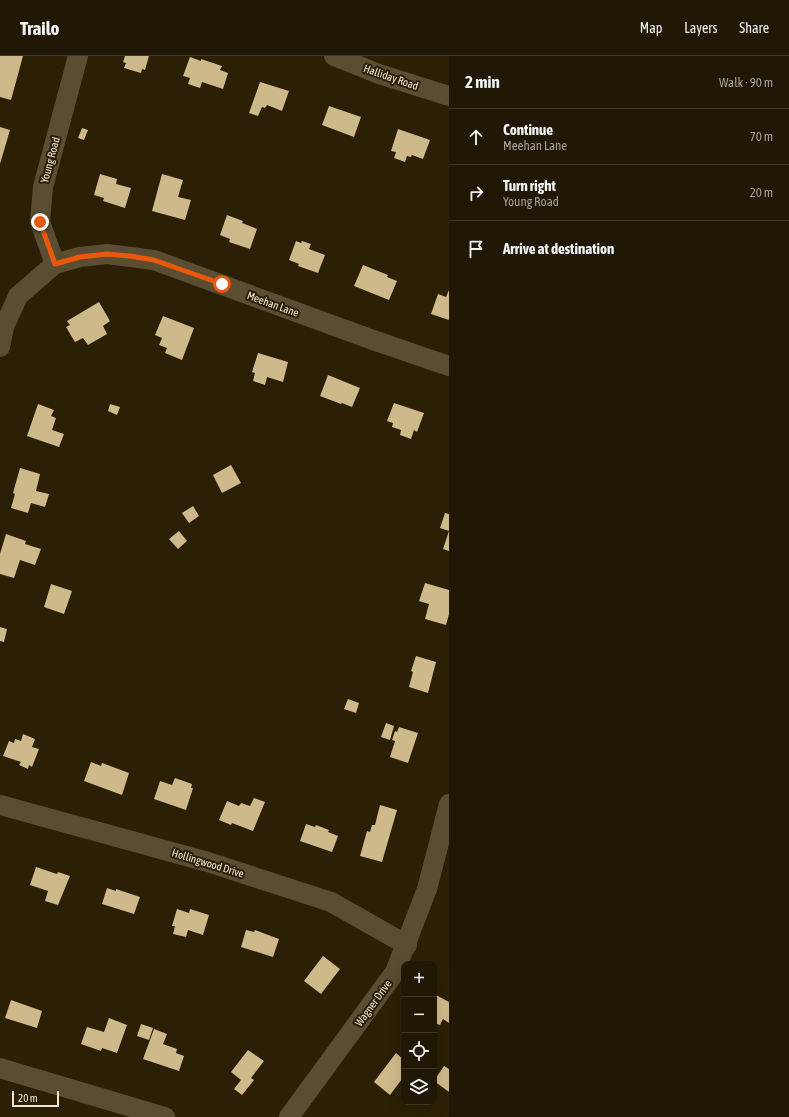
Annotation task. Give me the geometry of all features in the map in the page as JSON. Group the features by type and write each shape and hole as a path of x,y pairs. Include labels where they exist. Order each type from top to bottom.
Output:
{"street":[{"name":"Young Road","path":"55,264 40,222 43,186 78,56"},
{"name":"Halliday Road","path":"334,56 379,74 449,96"},
{"name":"Meehan Lane","path":"0,347 4,327 18,296 55,264 80,257 107,254 154,260 372,340 449,366"},
{"name":"Hollingwood Drive","path":"0,804 208,862 331,902 407,945"},
{"name":"Wagner Drive","path":"289,1117 395,972 407,945 427,889 449,804"},
{"path":"0,1068 165,1117"}],"building":[{"path":"0,56 23,56 11,100 0,97"},
{"path":"125,56 149,56 145,70 142,69 141,73 124,68 126,63 123,62"},
{"path":"190,57 222,66 220,70 228,73 223,89 202,82 200,88 188,84 190,78 183,76"},
{"path":"260,82 289,91 282,111 267,105 265,108 262,107 258,116 249,113"},
{"path":"329,106 361,117 354,137 322,125"},
{"path":"0,127 10,130 0,164"},
{"path":"82,128 88,130 84,140 78,138"},
{"path":"398,129 430,140 423,159 412,155 411,157 407,156 405,162 394,158 396,152 391,151"},
{"path":"100,174 117,179 116,184 131,188 125,208 103,201 104,198 94,195"},
{"path":"162,174 183,180 178,197 191,200 185,220 152,211"},
{"path":"227,215 243,221 242,223 257,229 250,249 229,242 230,239 220,235"},
{"path":"296,241 311,244 309,249 325,255 318,273 298,266 299,264 289,260"},
{"path":"363,265 388,275 387,277 397,281 389,300 354,286"},
{"path":"449,290 449,320 431,314 438,294 446,297"},
{"path":"99,302 110,321 103,326 107,334 88,345 83,338 75,342 66,327 70,325 67,321"},
{"path":"163,316 194,328 182,360 165,353 167,348 159,345 162,338 155,335"},
{"path":"258,353 288,362 283,382 267,377 265,385 253,381 255,373 252,372"},
{"path":"328,375 360,388 352,407 320,396"},
{"path":"394,403 424,413 417,432 414,430 411,439 400,435 401,430 392,427 393,423 387,421"},
{"path":"38,404 54,410 51,416 56,418 52,430 64,434 59,447 27,436"},
{"path":"110,404 120,407 117,415 108,411"},
{"path":"231,465 241,483 222,493 213,475"},
{"path":"20,468 40,474 36,491 49,494 45,507 31,503 28,513 11,508 15,494 13,493"},
{"path":"193,506 199,516 189,523 182,513"},
{"path":"445,513 449,514 449,531 440,528"},
{"path":"179,531 187,541 178,549 169,539"},
{"path":"449,531 449,551 443,549"},
{"path":"6,534 26,541 25,544 41,549 35,565 20,560 14,578 0,574 0,554"},
{"path":"425,583 449,590 449,614 446,625 425,619 429,604 419,601"},
{"path":"51,584 72,591 64,614 44,607"},
{"path":"0,627 7,629 4,642 0,641"},
{"path":"416,656 436,662 428,693 409,687 413,672 411,671"},
{"path":"348,699 359,703 356,713 344,709"},
{"path":"386,723 394,726 390,740 381,737"},
{"path":"399,727 418,733 408,763 390,757 395,741 392,740 395,731 397,732"},
{"path":"23,734 35,739 32,747 39,749 32,767 29,765 28,769 19,765 21,762 3,756 9,741 14,743 15,739 21,741"},
{"path":"91,762 101,766 102,763 129,773 122,795 84,781"},
{"path":"175,778 192,784 191,788 193,788 186,810 154,799 160,781 172,785"},
{"path":"254,798 265,802 253,831 219,820 227,801 239,806 241,803 250,806"},
{"path":"380,805 397,810 382,862 360,856 367,831 370,832 372,825 375,825"},
{"path":"306,824 315,827 316,825 329,830 328,832 338,836 332,852 300,841"},
{"path":"36,867 57,874 58,872 70,876 58,905 45,901 48,891 30,885"},
{"path":"107,888 116,891 116,889 140,897 134,914 102,904"},
{"path":"177,909 189,913 190,909 209,915 203,935 188,930 186,937 173,934 175,926 172,926"},
{"path":"246,930 254,932 255,930 279,939 273,957 241,947"},
{"path":"323,956 340,969 321,994 304,981"},
{"path":"437,996 449,1002 449,1023 443,1019 440,1025 437,1024"},
{"path":"11,1000 42,1011 37,1028 5,1018"},
{"path":"109,1018 127,1025 117,1053 102,1048 101,1051 81,1044 87,1027 104,1032"},
{"path":"141,1024 153,1028 149,1040 137,1036"},
{"path":"154,1029 167,1034 163,1044 177,1049 176,1053 184,1056 179,1071 143,1059"},
{"path":"248,1050 264,1061 251,1078 254,1080 242,1095 234,1089 241,1080 231,1072"},
{"path":"396,1053 401,1057 401,1080 390,1095 374,1082"},
{"path":"444,1066 449,1069 449,1092 437,1083 437,1076"}],"route":[{"path":"40,222 55,264 80,257 107,254 130,256 154,260 222,284"}]}
